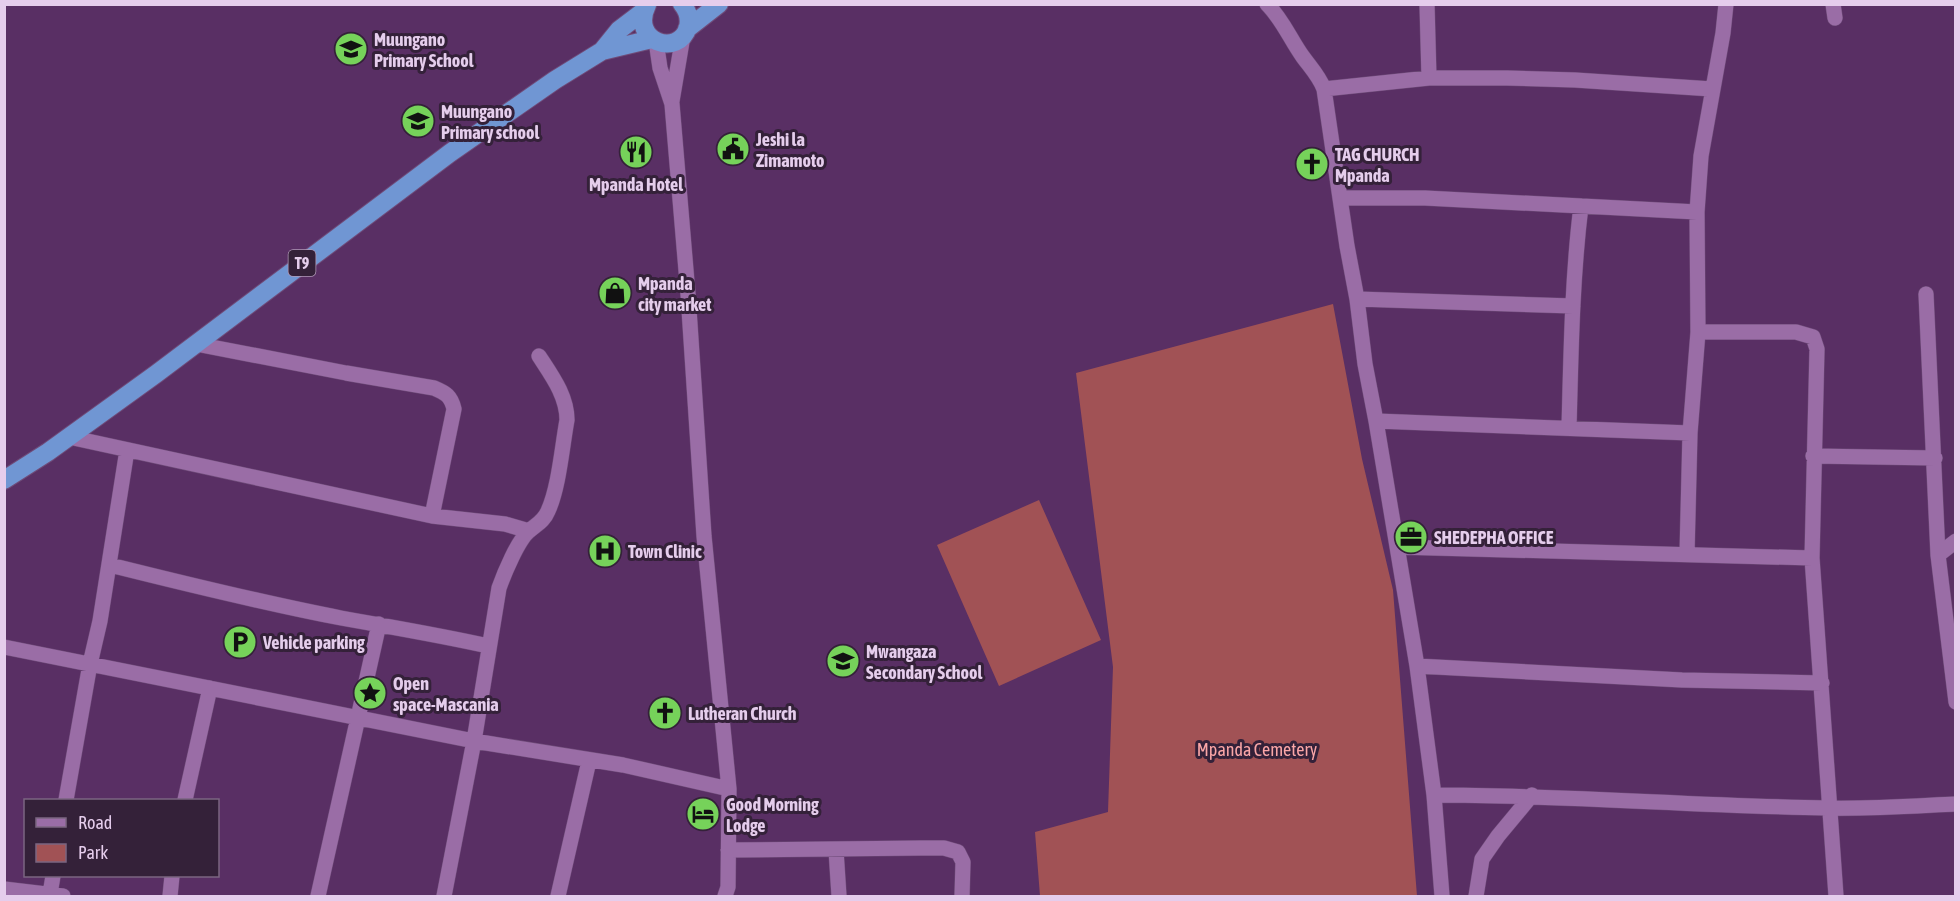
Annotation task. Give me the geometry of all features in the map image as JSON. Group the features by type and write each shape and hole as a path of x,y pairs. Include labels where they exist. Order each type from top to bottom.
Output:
{"highway":[{"path":"682,4 687,10 689,19 685,32"},
{"name":"T9","path":"646,8 642,23 644,29 654,40 665,44 675,42 719,4"},
{"name":"T9","path":"4,480 69,437 196,344 450,153 555,80 602,51 619,30 646,8"},
{"name":"T9","path":"602,51 654,40"}],"street":[{"path":"1267,4 1280,18 1303,58 1315,70 1324,89 1365,363 1416,666 1434,795 1442,897"},
{"path":"1427,4 1429,78"},
{"path":"1687,554 1690,434 1698,332 1697,212 1701,156 1726,4"},
{"path":"672,104 685,32"},
{"path":"654,40 660,68 672,104 688,294 704,536 729,789 727,893"},
{"path":"1324,89 1429,78 1575,80 1712,89"},
{"path":"1341,198 1414,198 1697,212"},
{"path":"1569,428 1572,306 1581,206"},
{"path":"1926,294 1938,555 1956,702"},
{"path":"1357,299 1572,306"},
{"path":"1698,332 1796,332 1813,337 1816,343 1818,360 1813,456 1812,558 1836,897"},
{"path":"196,344 434,388 446,393 452,400 454,409 432,516"},
{"path":"444,897 474,741 499,588 511,561 529,531 542,521 548,512 553,497 567,420 564,399 539,357"},
{"path":"1376,422 1690,434"},
{"path":"69,437 432,516 505,524 529,531"},
{"path":"66,799 110,566 128,450"},
{"path":"1813,456 1935,458"},
{"path":"1937,528 1956,538 1938,555"},
{"path":"1397,547 1812,558"},
{"path":"110,566 248,598 488,646"},
{"path":"323,896 357,718 379,624"},
{"path":"4,647 474,741 623,765 729,789"},
{"path":"1416,666 1682,680 1822,683"},
{"path":"185,799 210,688"},
{"path":"558,897 588,761"},
{"path":"1434,795 1532,795 1829,808 1956,804"},
{"path":"1476,897 1482,858 1532,795"},
{"path":"728,850 953,849 958,852 963,862 962,897"},
{"path":"836,850 838,897"},
{"path":"4,889 57,895 53,877"},
{"path":"170,897 172,877"}],"green space":[{"name":"Mpanda Cemetery","path":"1333,304 1362,459 1393,590 1417,896 1040,896 1035,832 1108,812 1113,667 1076,373"},
{"path":"1039,500 1101,640 999,686 937,545"}],"place":[{"name":"Muungano Primary School","path":"351,49"},
{"name":"Muungano Primary school","path":"418,121"},
{"name":"Jeshi la Zimamoto","path":"733,149"},
{"name":"Mpanda Hotel","path":"636,152"},
{"name":"TAG CHURCH Mpanda","path":"1312,164"},
{"name":"Mpanda city market","path":"615,293"},
{"name":"SHEDEPHA OFFICE","path":"1411,537"},
{"name":"Town Clinic","path":"605,551"},
{"name":"Vehicle parking","path":"240,642"},
{"name":"Mwangaza Secondary School","path":"843,661"},
{"name":"Open space-Mascania","path":"370,693"},
{"name":"Lutheran Church","path":"665,713"},
{"name":"Good Morning Lodge","path":"703,814"}]}
